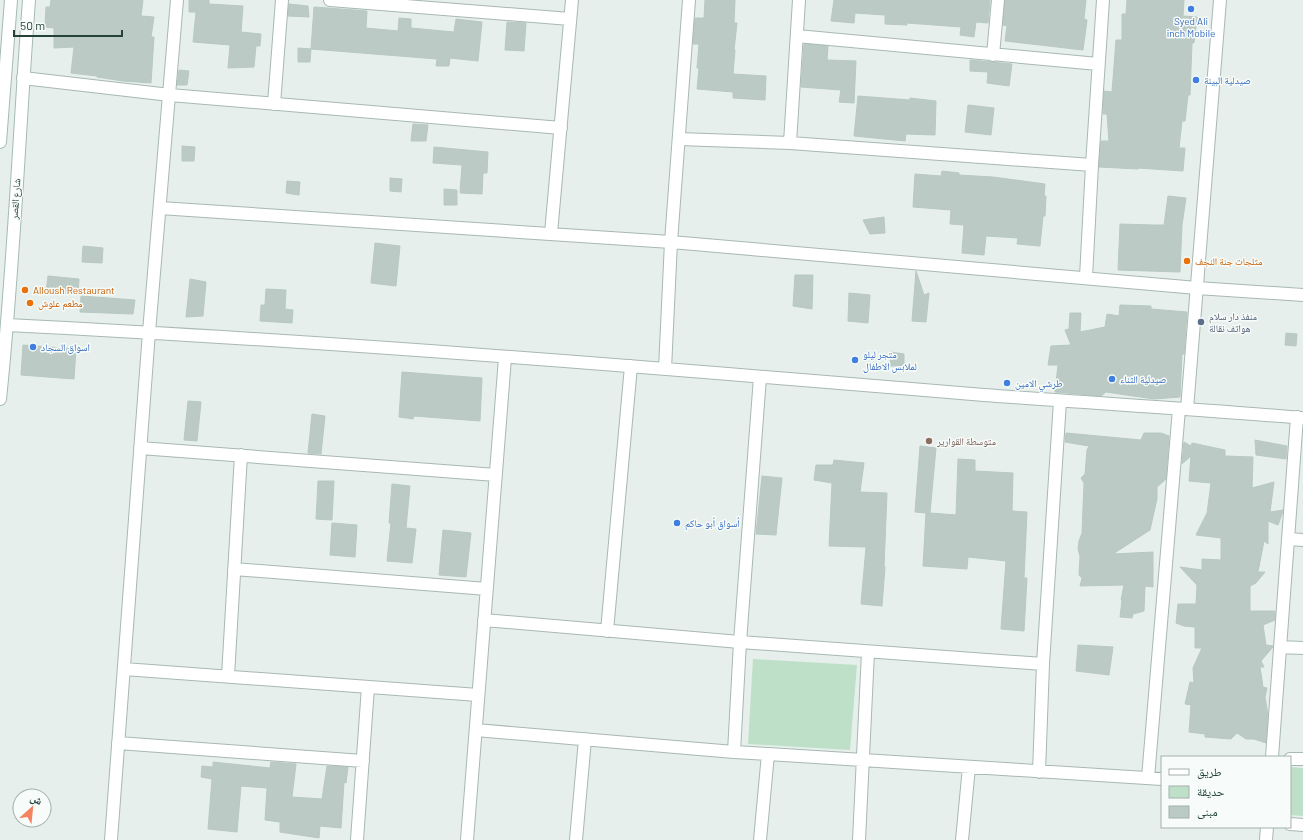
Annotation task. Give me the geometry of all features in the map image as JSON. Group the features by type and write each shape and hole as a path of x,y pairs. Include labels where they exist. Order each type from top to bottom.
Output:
{"street":[{"path":"0,142 4,46 11,0"},
{"name":"شارع القصر","path":"0,398 8,326 29,0"},
{"path":"111,840 149,332 177,0"},
{"path":"274,104 282,0"},
{"path":"330,0 470,6 570,20"},
{"path":"551,233 572,0"},
{"path":"665,369 672,242 689,0"},
{"path":"790,143 799,0"},
{"path":"993,54 998,0"},
{"path":"1086,277 1103,0"},
{"path":"1148,778 1183,409 1197,288 1220,0"},
{"path":"797,36 1098,64"},
{"path":"23,78 170,95 561,128"},
{"path":"679,139 790,143 1092,165"},
{"path":"160,208 672,242 1086,277 1197,288 1303,295"},
{"path":"8,326 149,332 631,366 1060,401 1300,417 1288,539 1272,756"},
{"path":"467,840 505,358"},
{"path":"607,631 631,366"},
{"path":"734,752 740,642 760,377"},
{"path":"1039,772 1043,664 1060,401"},
{"path":"140,448 496,475"},
{"path":"228,676 241,455"},
{"path":"1288,539 1303,540"},
{"path":"234,569 487,589"},
{"path":"484,620 740,642 1043,664"},
{"path":"1280,646 1303,648"},
{"path":"859,840 868,652"},
{"path":"124,669 478,695"},
{"path":"357,840 368,687"},
{"path":"476,730 734,752 1161,779"},
{"path":"576,840 585,739"},
{"path":"118,743 363,761"},
{"path":"760,840 768,754"},
{"path":"1291,759 1303,759"},
{"path":"962,840 969,768"},
{"path":"1291,824 1303,825"},
{"path":"1266,840 1267,828"}],"green space":[{"path":"753,659 857,665 850,750 748,744"},
{"path":"1291,767 1303,768 1303,816 1291,815"}],"building":[{"path":"51,0 143,0 141,16 154,17 151,37 154,37 151,83 123,81 71,73 74,47 54,48 54,28 45,27 46,7 50,7"},
{"path":"189,0 209,0 209,4 243,6 241,32 261,34 260,46 256,46 254,67 228,68 230,45 193,42 196,12 189,12"},
{"path":"705,0 735,0 734,23 737,23 733,74 766,76 765,100 733,98 733,92 697,89 699,44 693,44 695,18 704,18"},
{"path":"834,0 990,0 988,23 976,22 974,37 960,35 961,27 907,23 907,25 885,24 885,15 855,13 854,23 831,21"},
{"path":"1005,0 1086,0 1084,19 1087,20 1083,50 1005,41 1007,26 1003,25"},
{"path":"1127,0 1184,0 1183,16 1197,17 1194,43 1192,43 1190,95 1188,95 1185,121 1182,121 1179,148 1185,148 1183,171 1099,167 1101,141 1109,141 1107,114 1103,114 1104,91 1112,92 1116,40 1122,40 1122,14 1126,14"},
{"path":"289,4 308,6 309,17 288,16"},
{"path":"314,7 367,11 366,28 398,31 399,18 411,19 411,28 454,32 456,19 482,22 478,61 450,58 449,66 436,66 437,59 311,49"},
{"path":"507,22 526,23 524,51 505,50"},
{"path":"804,44 828,46 827,60 856,61 854,103 839,102 841,90 801,87"},
{"path":"298,48 311,49 310,62 298,62"},
{"path":"970,60 1012,64 1009,86 987,83 988,72 970,71"},
{"path":"179,70 189,71 187,85 177,85"},
{"path":"858,96 910,100 910,98 936,101 935,135 906,134 905,141 854,136"},
{"path":"968,105 994,108 991,135 965,132"},
{"path":"413,124 428,125 426,141 411,141"},
{"path":"182,146 195,147 194,161 182,161"},
{"path":"434,147 488,152 487,173 483,173 482,194 460,193 462,165 433,163"},
{"path":"942,171 959,173 959,175 993,177 1045,184 1045,216 1043,216 1040,246 1017,244 1018,238 986,236 984,255 962,253 964,225 950,224 951,210 913,207 915,174 941,176"},
{"path":"390,178 402,179 401,192 390,191"},
{"path":"287,181 300,182 299,195 286,193"},
{"path":"444,189 457,190 457,205 444,205"},
{"path":"1168,196 1186,198 1182,225 1180,272 1118,270 1120,224 1164,225"},
{"path":"884,217 885,233 870,234 863,220"},
{"path":"375,243 400,246 396,286 371,283"},
{"path":"83,246 103,248 102,263 82,262"},
{"path":"916,271 924,295 929,293 926,322 912,321"},
{"path":"795,275 813,275 812,309 793,306"},
{"path":"48,276 79,279 78,294 46,293"},
{"path":"190,279 206,282 203,316 186,317"},
{"path":"266,289 286,290 285,309 293,310 292,323 260,321 261,305 265,305"},
{"path":"849,293 870,295 868,323 848,321"},
{"path":"81,296 135,300 133,314 80,312"},
{"path":"1120,305 1151,306 1151,309 1187,312 1184,354 1182,354 1180,397 1154,399 1106,392 1101,396 1055,392 1058,365 1048,365 1051,346 1071,345 1065,330 1069,329 1070,313 1081,313 1080,332 1105,327 1107,314 1119,316"},
{"path":"1286,333 1297,334 1296,346 1285,345"},
{"path":"23,345 76,349 74,379 21,375"},
{"path":"891,352 904,354 904,366 890,366"},
{"path":"402,372 482,378 480,421 414,416 413,419 399,417"},
{"path":"188,401 201,402 197,441 184,440"},
{"path":"312,414 325,416 321,454 308,453"},
{"path":"1066,433 1141,440 1144,433 1161,433 1169,436 1166,479 1157,487 1157,499 1150,530 1113,554 1153,552 1153,587 1145,586 1144,611 1133,614 1132,618 1120,617 1124,585 1080,586 1082,578 1079,575 1080,556 1078,549 1082,533 1084,483 1081,478 1085,474 1087,450 1089,446 1065,442"},
{"path":"1255,440 1287,446 1286,459 1256,455"},
{"path":"1184,442 1191,446 1192,443 1225,450 1225,456 1253,457 1252,488 1274,482 1270,512 1283,510 1278,525 1268,521 1268,544 1264,541 1258,572 1265,572 1256,583 1250,586 1250,611 1275,611 1275,620 1263,625 1266,645 1273,647 1261,661 1264,667 1260,667 1263,687 1267,688 1265,697 1268,715 1266,743 1254,739 1246,739 1237,733 1231,739 1205,737 1205,734 1189,732 1191,705 1185,704 1190,682 1194,683 1193,668 1202,648 1195,648 1195,627 1184,626 1176,623 1178,604 1196,604 1197,585 1180,567 1202,570 1202,559 1221,560 1221,538 1196,535 1207,513 1211,483 1189,481 1191,456 1182,464"},
{"path":"920,446 936,448 930,513 956,515 958,459 975,460 975,471 1013,473 1012,511 1027,512 1024,578 1027,578 1024,631 1001,629 1006,561 968,557 967,569 923,566 926,513 915,512"},
{"path":"834,460 864,463 860,492 887,493 885,567 882,606 861,604 866,547 829,546 832,483 814,480 816,465 833,465"},
{"path":"762,476 782,478 776,535 756,534"},
{"path":"318,481 334,481 332,520 316,519"},
{"path":"392,484 410,486 406,528 416,529 412,563 387,561 391,523 389,523"},
{"path":"332,523 357,525 355,557 330,555"},
{"path":"443,530 471,533 466,577 439,575"},
{"path":"1078,645 1113,647 1109,675 1076,671"},
{"path":"213,762 270,768 271,762 296,764 292,797 322,799 327,766 348,767 346,783 344,782 341,828 320,826 319,838 280,832 280,822 265,820 267,788 241,786 237,832 208,829 212,779 201,777 202,766 213,767"}],"place":[{"name":"Syed Ali inch Mobile","path":"1191,9"},
{"name":"صيدلية البينة","path":"1196,80"},
{"name":"مثلجات جنة النجف","path":"1187,261"},
{"name":"Alloush Restaurant","path":"25,290"},
{"name":"مطعم علوش","path":"30,303"},
{"name":"منفذ دار سلام هواتف نقالة","path":"1201,322"},
{"name":"اسواق السجاد","path":"33,347"},
{"name":"متجر ليلو لملابس الاطفال","path":"855,360"},
{"name":"صيدلية الثناء","path":"1112,379"},
{"name":"طرشي الامين","path":"1007,383"},
{"name":"متوسطة القوارير","path":"929,441"},
{"name":"أسواق أبو حاكم","path":"677,523"}]}
